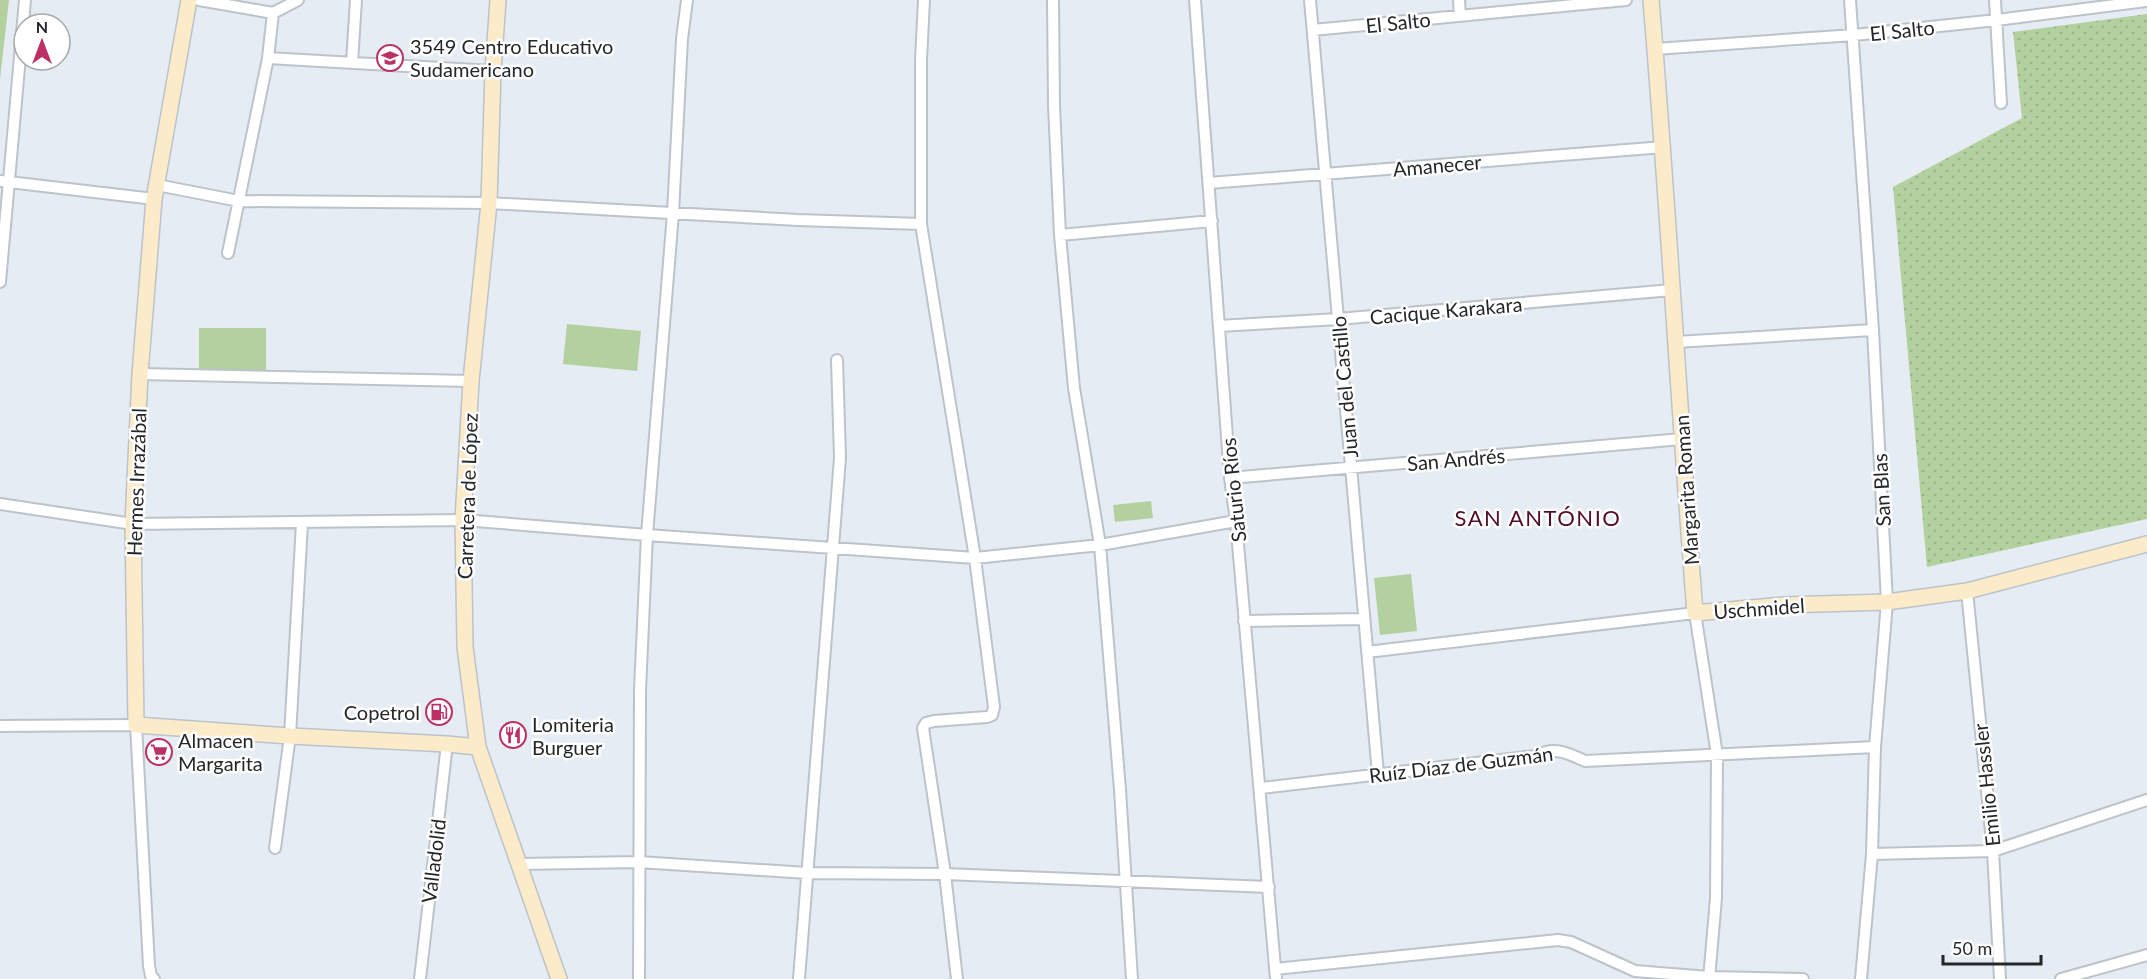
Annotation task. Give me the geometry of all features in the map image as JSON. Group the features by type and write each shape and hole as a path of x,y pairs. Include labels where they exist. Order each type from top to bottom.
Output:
{"street":[{"path":"0,282 4,181 25,0"},
{"name":"Hermes Irrazábal","path":"154,979 149,966 136,725 132,524 140,374 155,192 189,0"},
{"path":"199,0 273,13 298,0"},
{"path":"352,63 356,0"},
{"name":"Carretera de López","path":"498,0 493,70 489,203 471,381 463,520 465,647 478,747 559,979"},
{"path":"639,979 640,690 647,535 673,213 682,39 687,0"},
{"path":"924,0 921,60 921,224 975,558 993,711 992,715 987,717 934,721 926,723 923,728 945,874 957,979"},
{"path":"1053,0 1054,106 1060,235 1074,388 1100,544 1132,979"},
{"name":"Saturio Ríos","path":"1195,0 1230,478 1261,788 1276,974"},
{"name":"Juan del Castillo","path":"1310,0 1378,774"},
{"path":"1459,0 1460,16"},
{"name":"El Salto","path":"1313,30 1626,0"},
{"name":"Margarita Roman","path":"1651,0 1664,147 1695,613 1717,755 1716,898 1709,978"},
{"name":"San Blas","path":"1850,0 1873,330 1887,602 1875,747 1872,854 1861,979"},
{"path":"1995,0 2001,103"},
{"name":"El Salto","path":"1655,49 1854,35 2147,1"},
{"path":"228,253 268,58 273,13"},
{"path":"268,58 493,70"},
{"name":"Amanecer","path":"1209,183 1664,147"},
{"path":"4,181 155,192 239,201 489,203 798,220 921,224"},
{"path":"1060,235 1212,221"},
{"name":"Cacique Karakara","path":"1219,326 1338,319 1672,290"},
{"path":"1676,342 1873,330"},
{"path":"799,979 840,458 837,360"},
{"path":"140,374 471,381"},
{"name":"San Andrés","path":"1230,478 1682,439"},
{"path":"0,504 132,524 463,520 975,558 1100,544 1236,522"},
{"path":"275,848 290,736 302,523"},
{"name":"Uschmidel","path":"1367,651 1695,613 1784,605 1887,602 1967,591 2147,544"},
{"name":"Emilio Hassler","path":"1967,591 1993,850 2000,979"},
{"path":"1244,621 1364,619"},
{"path":"0,726 136,725 478,747"},
{"name":"Valladolid","path":"420,979 447,744"},
{"name":"Ruíz Díaz de Guzmán","path":"1261,788 1536,756 1553,750 1565,752 1585,761 1875,747"},
{"path":"1872,854 1993,850 2147,800"},
{"path":"519,864 639,862 807,873 945,874 1269,887"},
{"path":"1276,974 1558,940 1571,942 1635,971 1709,978 1803,979"},
{"path":"2061,979 2147,955"}],"green space":[{"path":"0,0 9,0 0,79"},
{"path":"2147,14 2147,519 1927,567 1893,187 2022,118 2013,32"},
{"path":"567,324 641,331 637,371 563,364"},
{"path":"199,328 266,328 266,370 199,370"},
{"path":"1151,501 1153,518 1115,522 1113,505"},
{"path":"1411,574 1417,631 1380,635 1374,578"}],"place":[{"name":"3549 Centro Educativo Sudamericano","path":"390,58"},
{"name":"Copetrol","path":"439,712"},
{"name":"Lomiteria Burguer","path":"513,735"},
{"name":"Almacen Margarita","path":"159,752"}],"district":[{"name":"SAN ANTÓNIO","path":"1538,517"}]}
